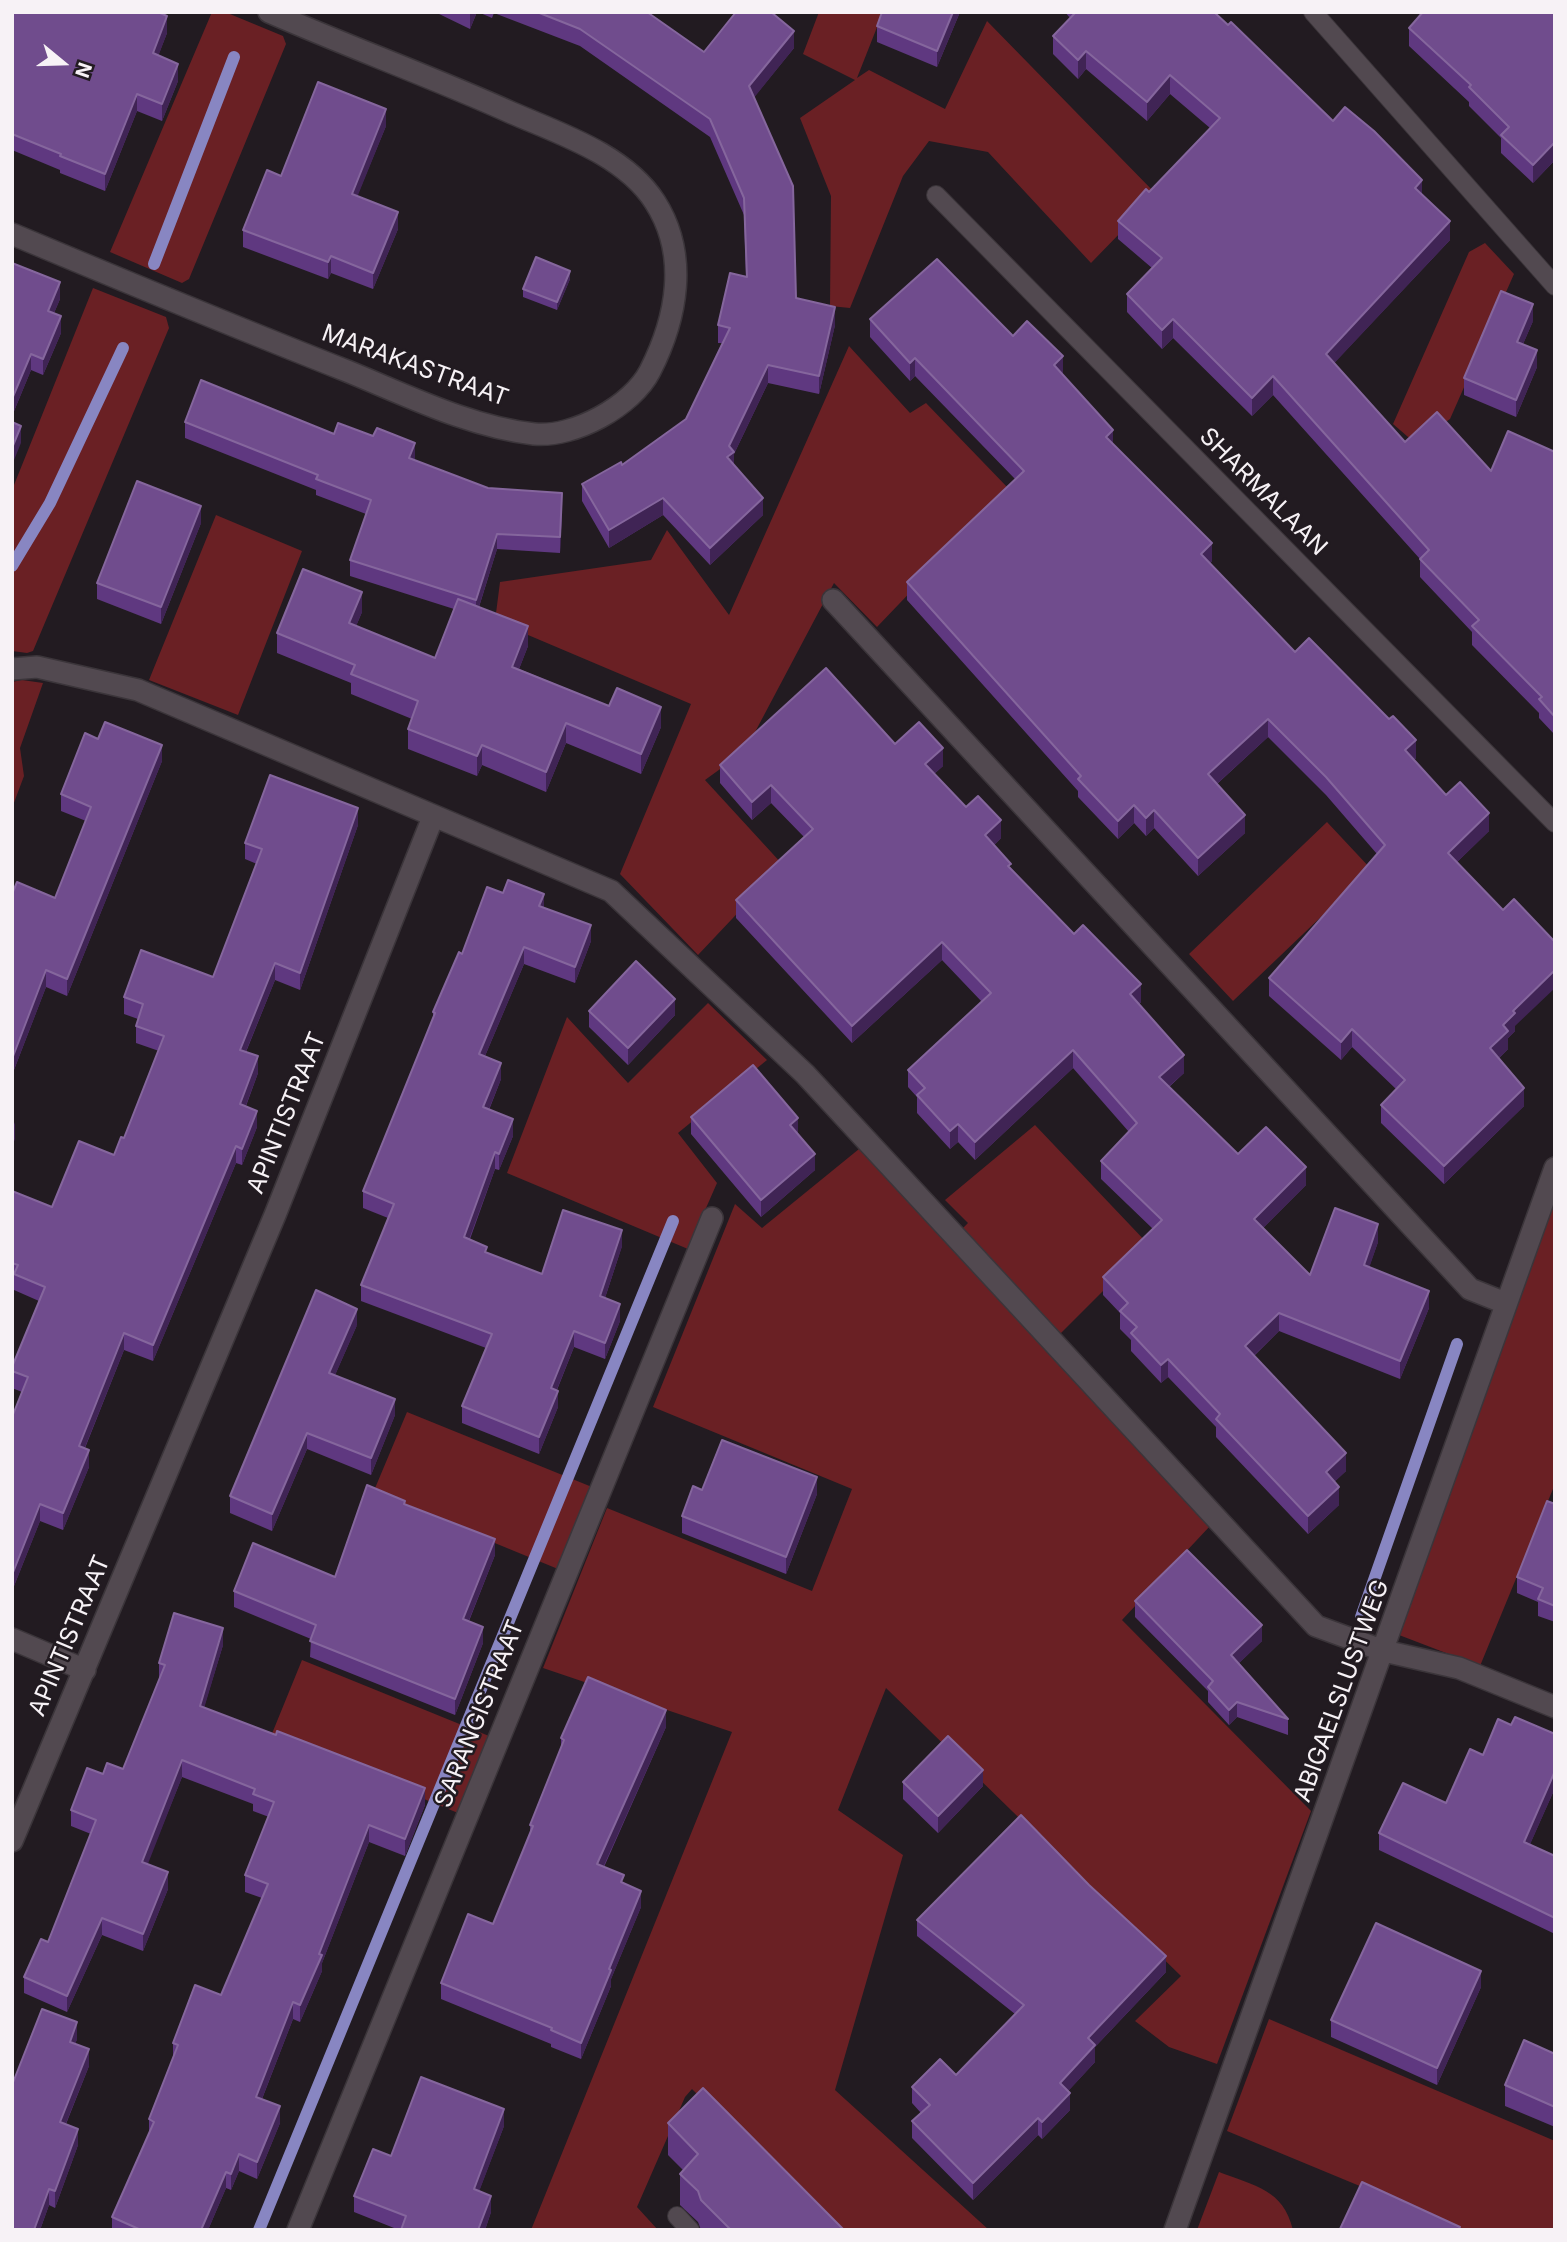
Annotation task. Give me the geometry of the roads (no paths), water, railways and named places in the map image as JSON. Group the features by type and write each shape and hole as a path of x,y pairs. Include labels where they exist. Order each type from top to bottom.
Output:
{"street":[{"name":"MARAKASTRAAT","path":"12,234 200,312 477,421 537,435 585,425 619,406 647,377 666,340 675,300 676,265 671,234 654,200 619,165 572,139 446,83 269,12"},
{"path":"833,600 1470,1289 1505,1303"},
{"path":"12,669 37,667 138,691 611,891 805,1074 1317,1626 1384,1651 1459,1668 1555,1707"},
{"name":"APINTISTRAAT","path":"12,1841 275,1215 433,817"},
{"name":"ABIGAELSLUSTWEG","path":"1175,2230 1555,1168"},
{"name":"SARANGISTRAAT","path":"298,2230 712,1218"},
{"path":"12,1639 85,1670"}],"lane":[{"path":"1313,12 1555,286"},
{"name":"SHARMALAAN","path":"936,195 1555,823"},
{"path":"677,2216 690,2230"}],"waterway":[{"path":"154,264 234,57"},
{"path":"12,566 50,503 123,348"},
{"path":"259,2230 673,1221"},
{"path":"1361,1617 1457,1344"}]}
